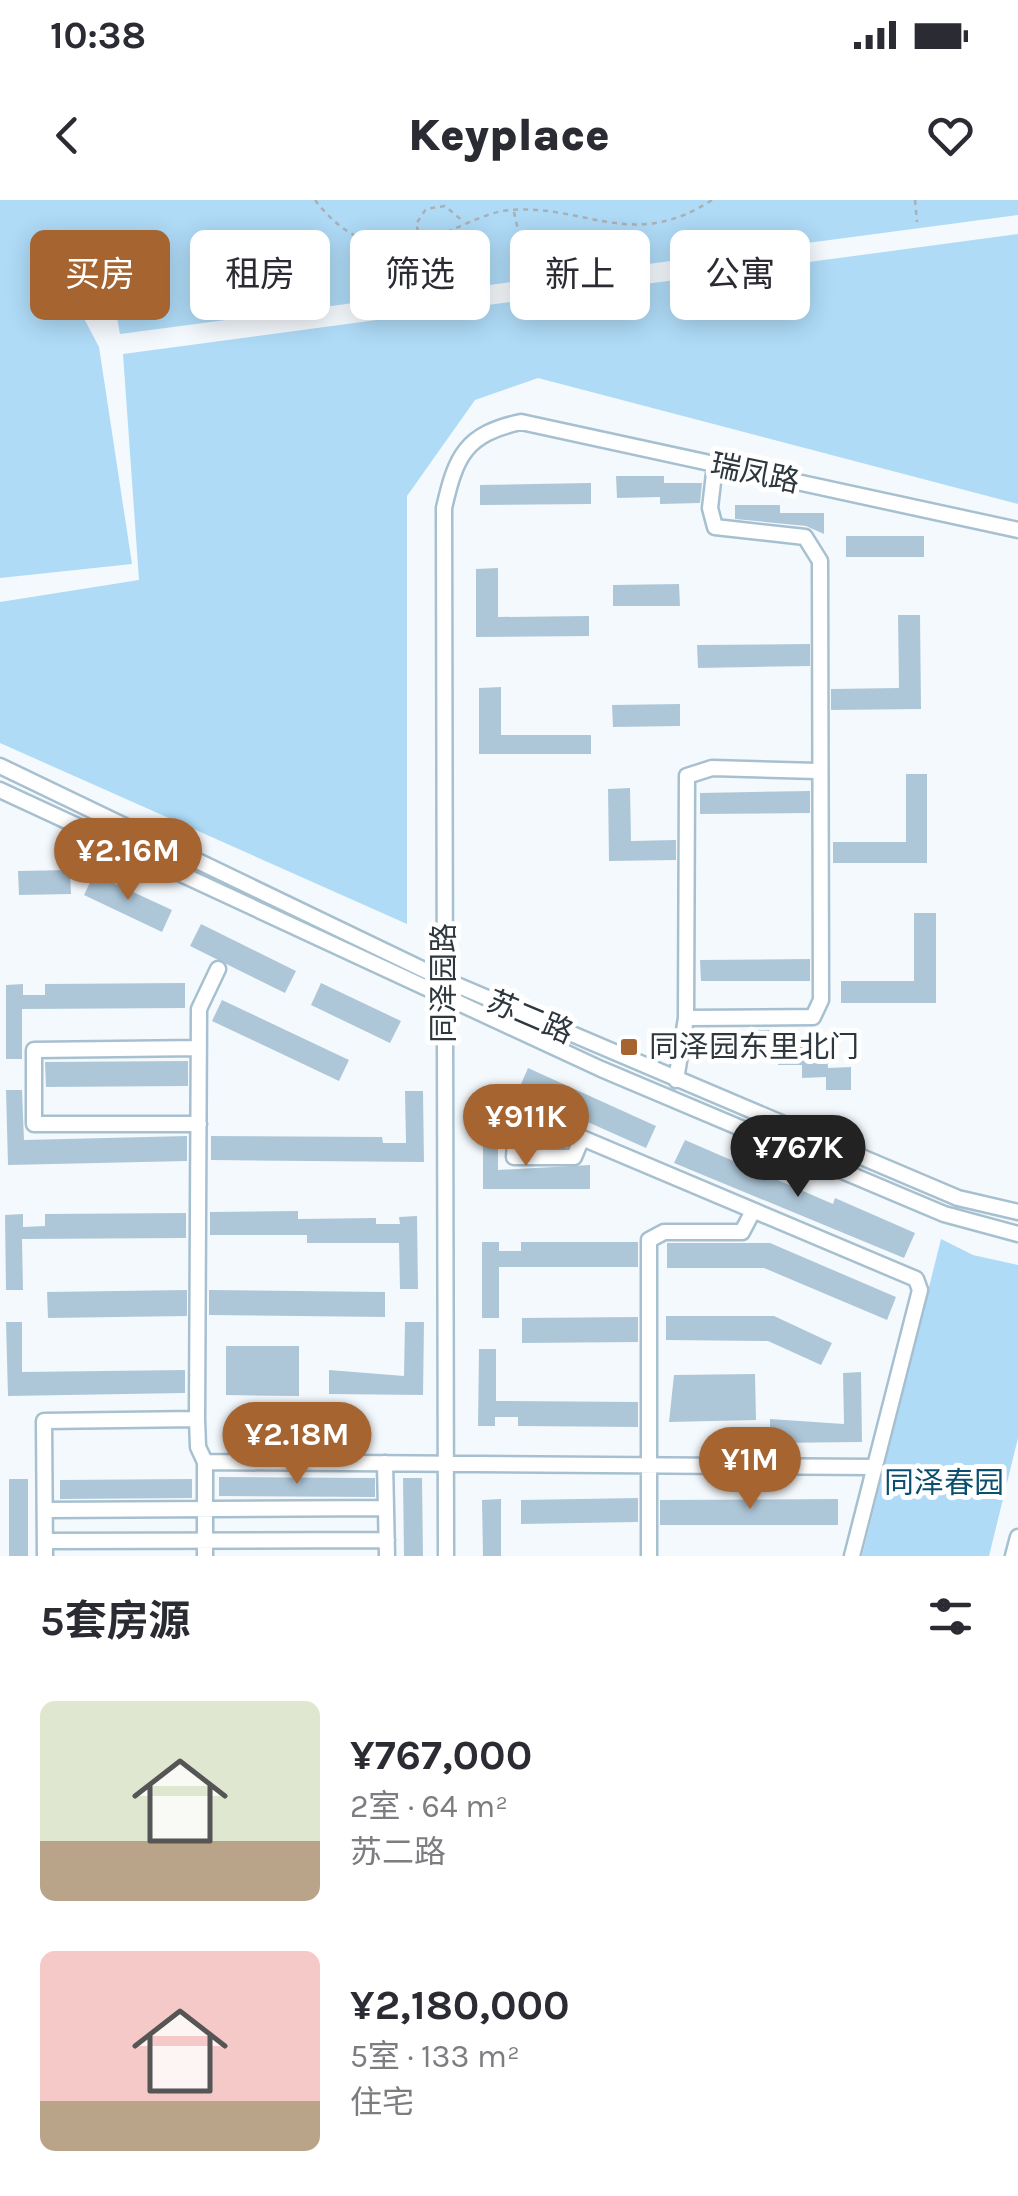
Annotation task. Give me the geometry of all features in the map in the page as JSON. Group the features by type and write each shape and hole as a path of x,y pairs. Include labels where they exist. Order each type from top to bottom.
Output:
{"street":[{"name":"瑞凤路","path":"492,428 521,422 1018,530"},
{"name":"同泽园路","path":"446,1556 444,508 462,451 492,428"},
{"path":"686,1018 813,1017 822,1000 820,561 806,537 714,527 710,508 714,465"},
{"name":"苏二路","path":"0,766 445,980 958,1198 1018,1212"},
{"path":"676,1080 686,1018 687,776 712,768 818,771"},
{"name":"苏二路","path":"0,790 444,999 944,1214 1018,1234"},
{"path":"205,1548 205,1462 198,1447 197,1419 199,1009 218,968"},
{"path":"200,1048 34,1050 34,1124 200,1124"},
{"path":"582,1138 574,1157 514,1157 516,1128 526,1110 582,1138 916,1280 920,1290 852,1556"},
{"path":"650,1556 650,1240 664,1232 742,1232 753,1211"},
{"path":"197,1419 44,1421 45,1549 387,1548 385,1463"},
{"path":"205,1462 875,1467"},
{"path":"45,1510 386,1508"},
{"path":"1013,1556 1018,1537"}],"path":[{"path":"315,200 350,232"},
{"path":"448,230 514,210 556,211 638,226 712,200"},
{"path":"915,200 917,222"},
{"path":"416,230 419,216 433,202 455,210 465,223"},
{"path":"514,210 518,230"}],"green space":[{"path":"0,200 1018,200 1018,215 810,243 810,230 670,230 670,261 650,264 650,230 510,230 510,282 490,285 490,230 350,230 350,304 330,306 330,230 190,230 190,320 226,320 120,334 117,320 170,320 170,230 30,230 30,320 85,320 99,347 132,564 0,578"},
{"path":"1018,234 1018,504 538,378 475,400 407,496 407,924 0,743 0,602 139,580 123,354 377,320 490,320 490,305 510,302 510,320 650,320 650,283 670,281 670,320 810,320 810,262"},
{"name":"同泽春园","path":"941,1239 973,1255 1018,1265 1018,1438 989,1556 862,1556"}],"building":[{"path":"616,476 664,476 664,483 702,483 700,503 660,504 660,497 617,498"},
{"path":"591,483 591,504 480,505 480,485"},
{"path":"735,505 780,505 780,513 824,513 824,534 806,526 735,519"},
{"path":"846,536 924,536 924,557 846,557"},
{"path":"498,568 498,617 589,616 589,636 476,637 476,569"},
{"path":"679,584 680,606 613,606 613,585"},
{"path":"898,615 920,615 921,709 831,710 831,689 899,688"},
{"path":"810,644 810,666 698,668 697,645"},
{"path":"501,687 501,735 591,735 591,754 479,754 479,688"},
{"path":"680,704 680,726 613,727 612,705"},
{"path":"906,774 927,774 927,863 833,863 833,842 906,842"},
{"path":"630,788 631,841 676,840 676,860 609,861 608,789"},
{"path":"810,791 810,813 700,814 700,793"},
{"path":"70,870 71,894 19,895 18,871"},
{"path":"94,874 172,910 162,932 84,895"},
{"path":"914,913 936,913 936,1003 841,1003 841,981 914,981"},
{"path":"201,924 296,971 285,993 190,946"},
{"path":"810,959 810,981 701,981 700,960"},
{"path":"185,983 185,1008 22,1009 22,1059 6,1059 6,985 23,984 23,995 45,995 45,984"},
{"path":"321,983 401,1021 390,1043 311,1005"},
{"path":"222,1000 349,1060 339,1081 212,1021"},
{"path":"755,1030 780,1030 780,1042 803,1042 803,1055 827,1055 828,1068 851,1067 851,1090 826,1090 826,1077 802,1078 802,1065 778,1065 778,1052 755,1053"},
{"path":"188,1061 188,1086 46,1087 45,1062"},
{"path":"528,1068 656,1126 646,1148 518,1091"},
{"path":"6,1090 22,1090 24,1140 187,1136 187,1161 8,1165"},
{"path":"405,1091 423,1091 424,1162 211,1160 211,1136 382,1137 383,1143 406,1143"},
{"path":"483,1116 498,1116 498,1170 590,1165 590,1189 483,1189"},
{"path":"685,1140 833,1204 835,1198 915,1233 904,1258 674,1163"},
{"path":"298,1211 298,1219 376,1218 376,1224 400,1224 399,1217 417,1216 418,1289 400,1289 399,1243 307,1243 307,1235 210,1235 210,1212"},
{"path":"186,1213 186,1238 22,1239 23,1290 6,1290 5,1215 23,1214 23,1227 45,1226 45,1214"},
{"path":"482,1242 499,1242 499,1251 521,1251 521,1242 638,1242 638,1267 499,1267 499,1318 482,1318"},
{"path":"667,1243 770,1243 896,1297 887,1320 764,1268 667,1268"},
{"path":"187,1290 187,1316 48,1318 47,1292"},
{"path":"209,1290 385,1292 385,1317 209,1315"},
{"path":"666,1316 774,1316 832,1343 821,1365 768,1341 666,1340"},
{"path":"638,1317 638,1342 522,1343 522,1318"},
{"path":"6,1322 22,1322 22,1372 185,1370 185,1393 8,1396"},
{"path":"405,1322 424,1322 423,1395 329,1394 329,1370 404,1376"},
{"path":"226,1346 299,1346 299,1396 226,1395"},
{"path":"479,1349 496,1349 496,1401 638,1402 638,1427 518,1426 518,1417 495,1417 495,1426 478,1426"},
{"path":"861,1372 862,1442 770,1443 770,1419 844,1424 843,1373"},
{"path":"755,1374 756,1420 669,1422 674,1375"},
{"path":"219,1477 375,1478 375,1497 219,1496"},
{"path":"403,1478 422,1478 423,1556 404,1556"},
{"path":"9,1479 28,1479 28,1556 9,1556"},
{"path":"192,1479 192,1498 60,1499 60,1480"},
{"path":"638,1498 638,1522 521,1524 521,1500"},
{"path":"501,1499 501,1556 483,1556 482,1500"},
{"path":"838,1499 838,1525 660,1525 660,1500"}],"place":[{"name":"同泽园东里北门","path":"629,1047"}]}
